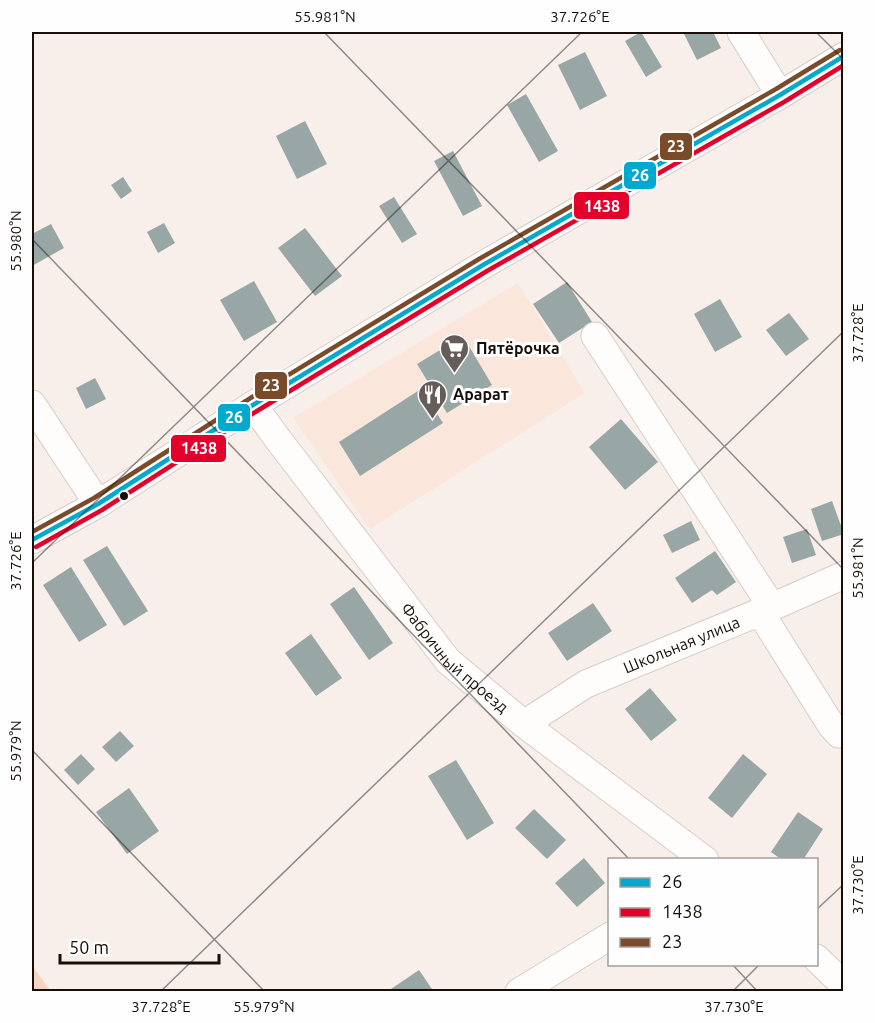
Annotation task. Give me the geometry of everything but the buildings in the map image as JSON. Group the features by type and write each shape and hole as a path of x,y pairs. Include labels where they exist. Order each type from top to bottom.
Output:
{"street":[{"path":"741,32 780,95"},
{"path":"32,540 98,504 254,405 483,265 780,95 843,56"},
{"path":"595,336 766,610 831,725 839,734 843,734"},
{"path":"32,404 98,504"},
{"name":"Фабричный проезд","path":"254,405 448,661 524,724 702,858"},
{"name":"Школьная улица","path":"524,724 586,684 766,610 843,575"},
{"path":"519,992 608,937"}],"shaded area":[{"path":"518,283 585,393 370,529 293,418"},
{"path":"32,966 51,991 32,991"}],"transit line":[{"name":"23","path":"32,532 94,498 249,399 479,259 840,50"},
{"name":"26","path":"32,540 98,504 253,405 483,265 844,56"},
{"name":"1438","path":"36,547 102,510 257,411 487,271 784,102 844,65"}],"place":[{"name":"Пятёрочка","path":"455,374"},
{"name":"Арарат","path":"432,420"}]}
